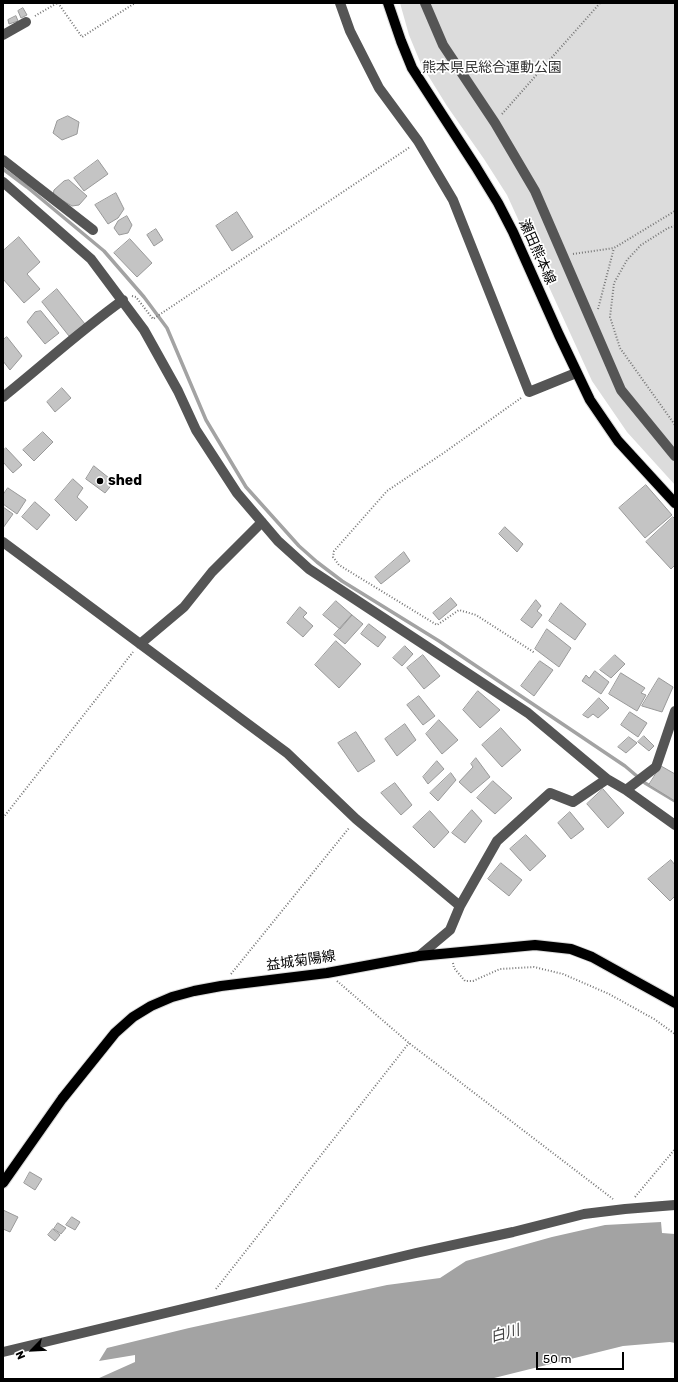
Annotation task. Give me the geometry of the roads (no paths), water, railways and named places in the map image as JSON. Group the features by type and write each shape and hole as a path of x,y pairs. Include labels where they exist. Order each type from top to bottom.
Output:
{"main road":[{"name":"瀬田熊本線","path":"388,3 412,68 476,167 514,232 576,373 590,400 618,441 675,503"},
{"name":"益城菊陽線","path":"3,1183 62,1099 115,1033 133,1017 151,1006 172,997 194,991 221,986 327,973 419,956 535,945 571,949 592,957 675,1003"}],"street":[{"path":"340,3 350,31 379,88 418,141 453,200 529,392 576,373"},
{"path":"425,3 443,45 495,123 535,191 621,390 675,456"},
{"path":"3,35 26,22"},
{"path":"3,160 93,230"},
{"path":"3,182 91,259 123,300 144,330 178,391 196,430 237,493 278,541 309,569 528,713 607,779 626,790 675,825"},
{"path":"3,397 95,321 123,300"},
{"path":"140,644 184,608 212,572 262,522"},
{"path":"3,542 286,753 356,819 460,906"},
{"path":"626,790 656,766 675,711"},
{"path":"419,956 450,930 460,906 497,841 550,793 573,802 607,779"},
{"path":"3,1352 584,1214 675,1205"}],"water":[{"name":"白川","path":"661,1222 662,1233 675,1234 675,1343 670,1342 623,1346 490,1379 97,1379 135,1362 135,1355 99,1361 107,1348 189,1328 387,1285 440,1278 466,1261 552,1237 605,1225"}],"waterway":[{"path":"3,169 104,251 144,297 167,328 206,420 246,487 299,546 342,581 439,641 625,766 645,783 675,801"}],"place":[{"name":"shed","path":"100,481"}],"park label":[{"name":"熊本県民総合運動公園","path":"492,68"}]}
